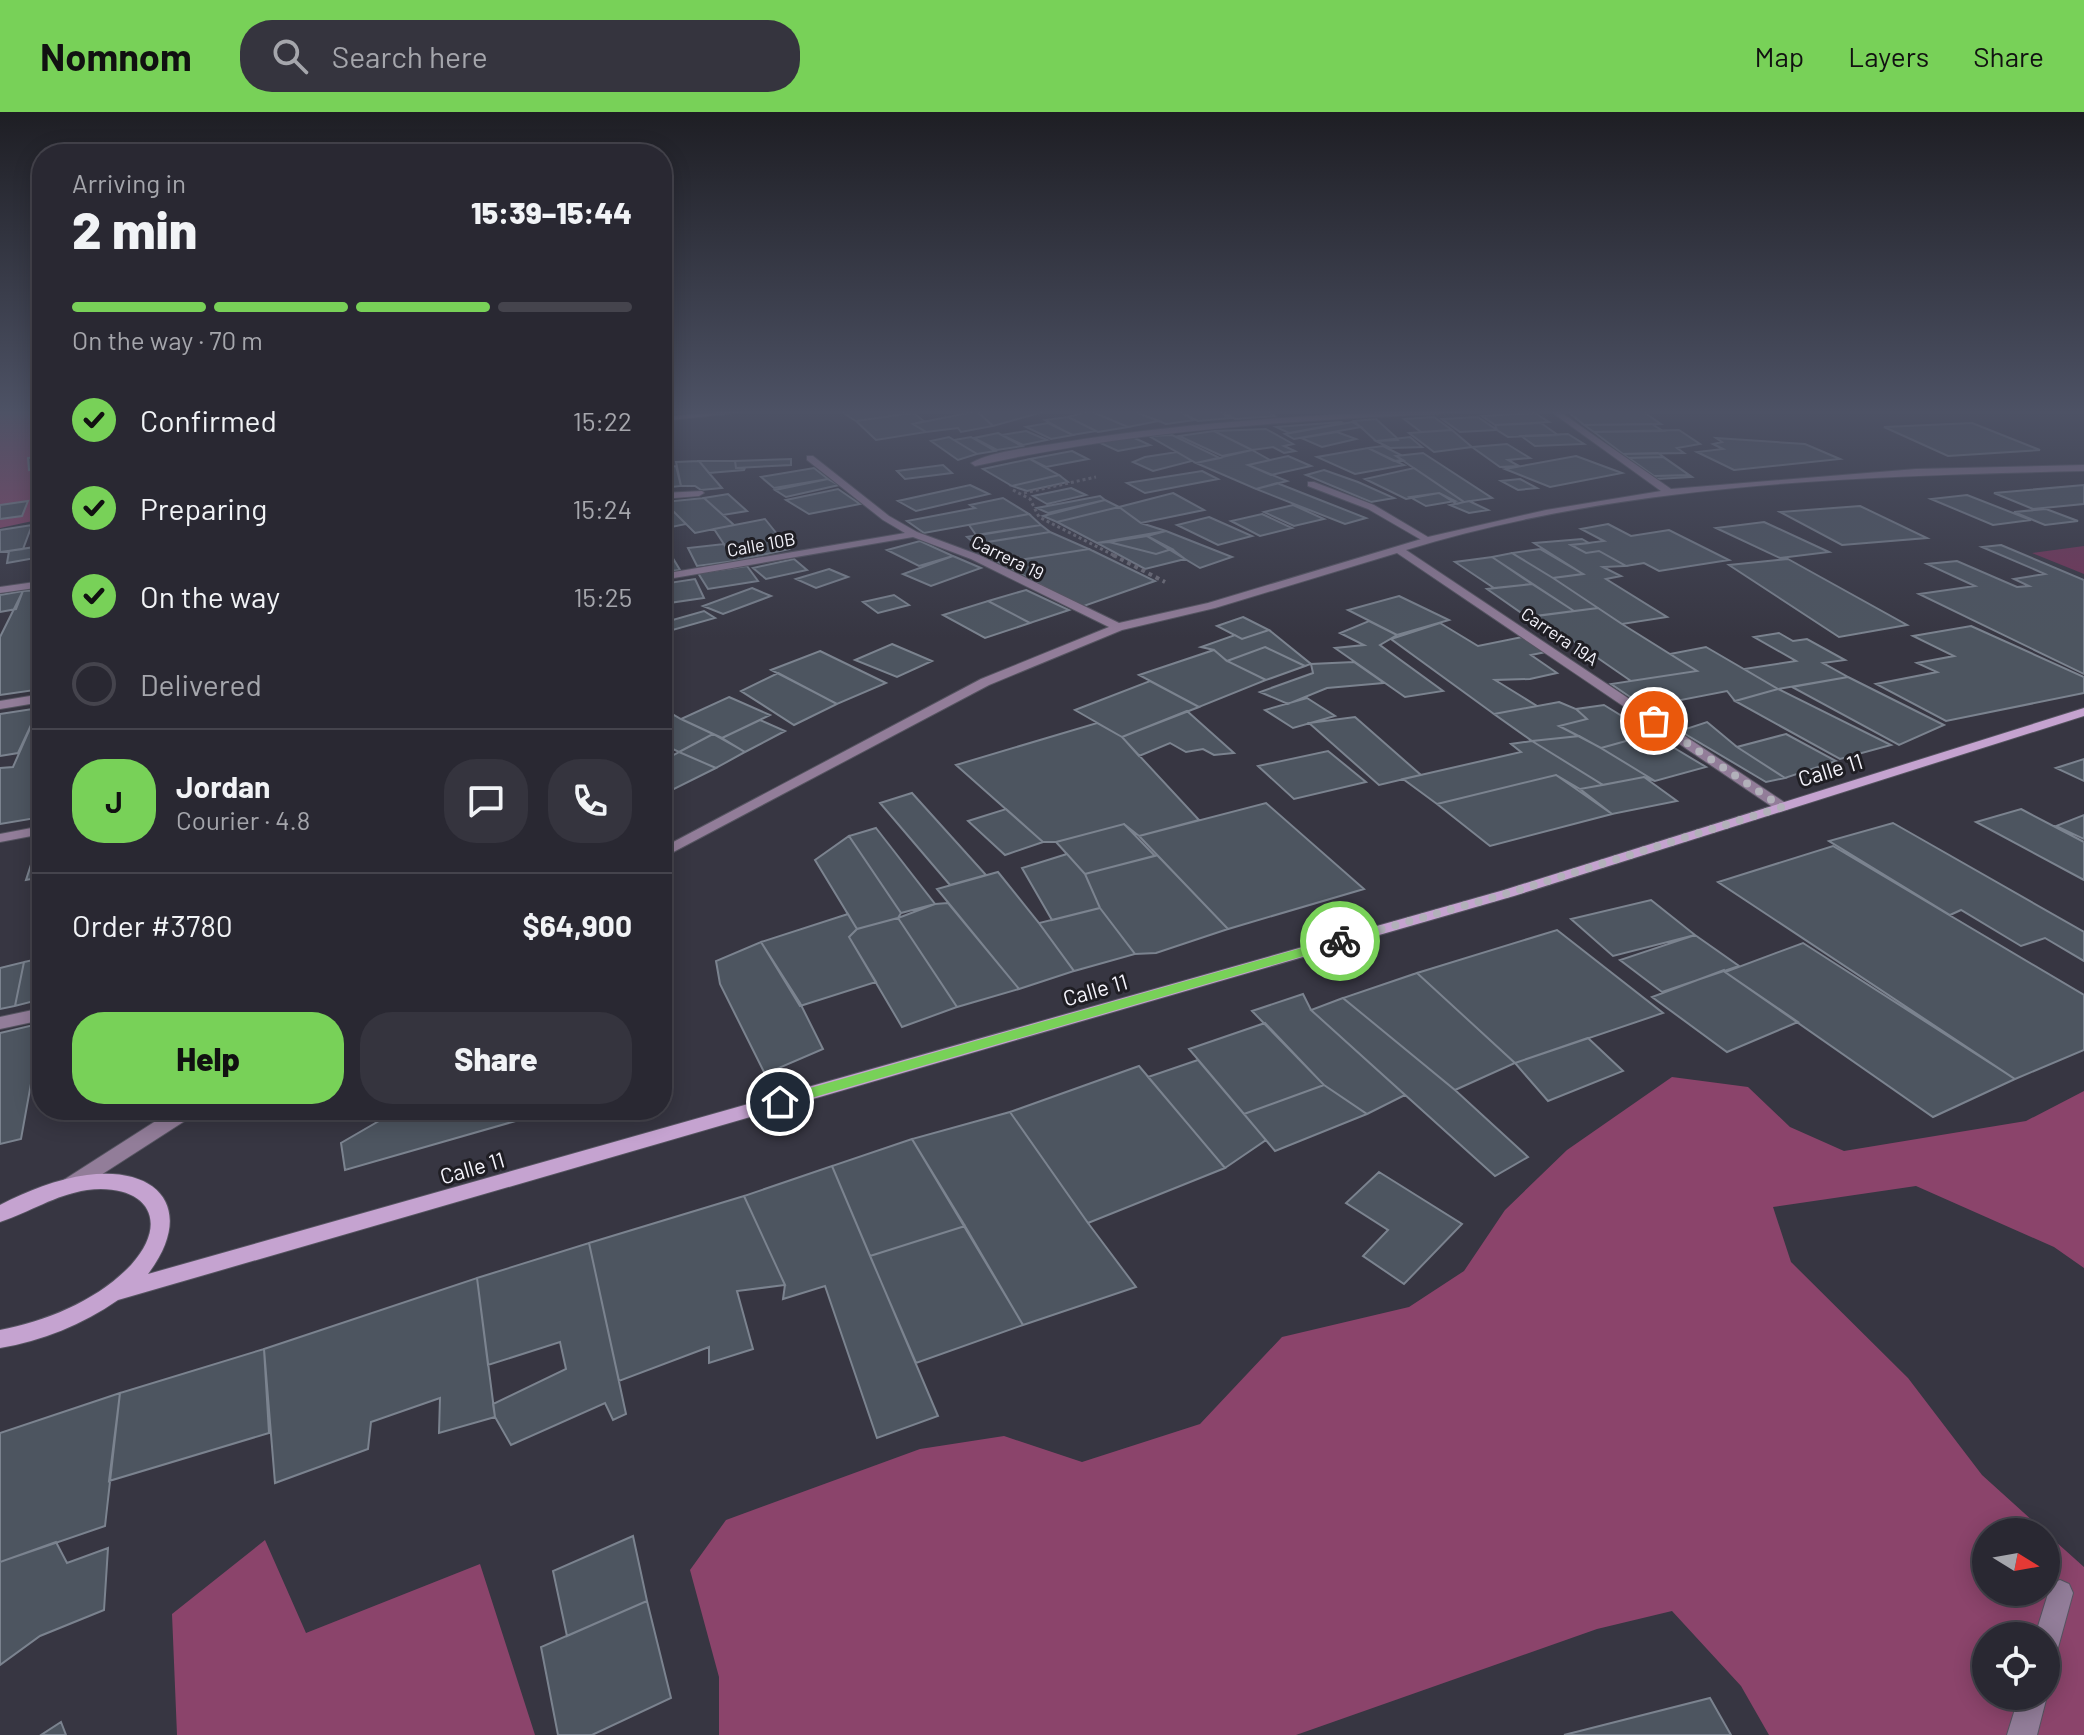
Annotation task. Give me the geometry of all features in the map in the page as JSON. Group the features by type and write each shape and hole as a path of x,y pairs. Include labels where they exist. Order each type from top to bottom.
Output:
{"street":[{"name":"Carrera 19","path":"846,487 886,518 914,534 975,557 1118,627"},
{"path":"1318,487 1371,507 1428,540"},
{"path":"1662,487 1669,492"},
{"path":"672,849 985,682 1118,627 1211,606 1428,540 1546,513 1669,492 1734,487"},
{"path":"672,495 699,493"},
{"name":"Calle 10B","path":"672,575 914,534"},
{"name":"Carrera 19A","path":"1398,549 1782,807"},
{"path":"0,590 32,585"},
{"path":"0,705 32,700"},
{"name":"Calle 11","path":"113,1293 1509,893 2084,712"},
{"path":"0,838 32,832"},
{"path":"0,1023 32,1016"},
{"path":"69,1186 171,1120"},
{"path":"0,1214 26,1199 69,1186 109,1182 141,1189 158,1206 160,1232 145,1263 113,1293 69,1321 21,1337 0,1339"},
{"path":"2022,1735 2029,1710"}],"path":[{"path":"1003,487 1030,499 1039,517 1141,569"}],"shaded area":[{"path":"0,487 32,487 32,521 0,528"},
{"path":"2084,546 2084,574 2032,553"},
{"path":"1672,1077 1748,1087 1790,1127 1844,1151 2026,1121 2084,1091 2084,1268 2054,1247 1916,1186 1773,1207 1791,1262 1908,1378 1982,1475 2030,1518 1972,1518 1972,1606 2060,1606 2060,1546 2084,1567 2084,1735 1769,1735 1741,1686 1672,1611 1597,1629 1296,1735 719,1735 719,1677 690,1570 726,1520 920,1449 1004,1436 1082,1462 1200,1424 1282,1337 1409,1307 1464,1271 1505,1210 1567,1150"},
{"path":"265,1540 306,1633 480,1564 535,1735 177,1735 172,1614"}],"building":[{"path":"696,487 722,488 701,490"},
{"path":"791,487 831,487 786,497 775,490"},
{"path":"962,487 974,487 989,494 916,511 898,501"},
{"path":"1014,487 1046,487 1027,491"},
{"path":"1134,487 1178,487 1145,493"},
{"path":"1287,487 1366,518 1345,524 1256,489"},
{"path":"1334,487 1369,487 1394,498 1371,502"},
{"path":"1381,487 1442,487 1464,502 1457,504 1439,493 1406,499"},
{"path":"1441,487 1475,487 1492,498 1464,502"},
{"path":"1512,487 1537,488 1518,490"},
{"path":"2084,487 2084,504 2033,509 1994,493"},
{"path":"1071,488 1086,495 1047,504 1033,496"},
{"path":"838,489 860,504 809,514 786,500"},
{"path":"1173,493 1204,510 1141,523 1119,507"},
{"path":"1439,493 1455,501 1426,506 1410,497"},
{"path":"728,494 747,511 723,515 704,498"},
{"path":"1967,495 2031,520 1993,525 1931,499"},
{"path":"1100,496 1105,500 1048,513 1037,508"},
{"path":"704,498 734,525 695,533 672,510 672,501"},
{"path":"1003,498 1029,514 924,533 907,521 975,508 970,505"},
{"path":"1105,500 1119,507 1057,522 1043,516"},
{"path":"28,501 22,516 0,519 0,505"},
{"path":"1469,501 1488,510 1469,513 1450,505"},
{"path":"1293,505 1324,519 1294,526 1264,512"},
{"path":"1860,506 1927,538 1842,545 1780,512"},
{"path":"1119,507 1141,523 1166,531 1097,543 1057,522"},
{"path":"2046,509 2078,521 2045,525 2014,512"},
{"path":"672,510 686,524 672,527"},
{"path":"1029,514 1041,525 976,535 969,525"},
{"path":"1262,514 1292,528 1260,536 1231,521"},
{"path":"1209,517 1252,536 1218,545 1177,525"},
{"path":"765,519 789,549 735,561 714,529"},
{"path":"1764,522 1829,552 1780,558 1716,528"},
{"path":"1608,524 1631,536 1669,530 1729,560 1659,571 1644,563 1626,566 1599,551 1586,553 1571,545 1604,541 1581,529"},
{"path":"32,525 23,549 0,552 0,530"},
{"path":"1041,525 1050,532 975,544 967,537"},
{"path":"1166,531 1232,557 1200,568 1147,536"},
{"path":"1050,532 1089,549 1000,563 975,544"},
{"path":"1147,536 1172,549 1156,554 1109,542"},
{"path":"1582,539 1589,543 1571,545 1586,553 1599,551 1626,566 1603,567 1621,576 1606,579 1667,617 1622,624 1553,578 1583,574 1534,543"},
{"path":"920,541 953,556 919,566 887,550"},
{"path":"1109,542 1156,554 1172,549 1185,559 1145,569 1097,543"},
{"path":"724,544 735,561 697,566 688,548"},
{"path":"2001,545 2084,580 2084,674 1919,594 1975,586 1927,564 1957,561 2017,587 2029,586 2014,579 2045,574 1982,547"},
{"path":"32,547 32,559 7,563 9,551"},
{"path":"1089,549 1155,581 1081,607 1000,563"},
{"path":"1540,549 1583,574 1553,578 1512,553"},
{"path":"1512,553 1598,608 1574,611 1492,557"},
{"path":"953,556 981,568 931,586 903,574"},
{"path":"672,557 680,570 672,571"},
{"path":"1492,557 1532,584 1494,588 1455,562"},
{"path":"794,559 807,570 766,579 753,568"},
{"path":"1788,559 1907,625 1839,637 1729,565"},
{"path":"747,566 758,581 708,589 698,573"},
{"path":"829,569 848,577 816,588 796,579"},
{"path":"695,579 704,598 672,603 672,582"},
{"path":"1532,584 1574,611 1527,617 1487,589"},
{"path":"752,588 771,596 723,614 703,606"},
{"path":"1026,590 1069,610 1030,623 988,601"},
{"path":"23,591 32,591 32,690 0,695 0,637"},
{"path":"23,591 16,609 0,612 0,595"},
{"path":"894,595 909,605 878,613 863,602"},
{"path":"1399,596 1449,620 1397,635 1348,610"},
{"path":"988,601 1030,623 985,638 943,615"},
{"path":"1598,608 1697,671 1631,681 1537,616"},
{"path":"704,611 715,618 672,630 672,620"},
{"path":"1243,617 1269,630 1242,639 1217,626"},
{"path":"1369,621 1397,635 1380,645 1443,691 1405,697 1335,648 1364,645 1340,633"},
{"path":"1440,623 1478,646 1522,637 1546,652 1531,655 1557,673 1530,679 1495,680 1537,706 1494,714 1391,639"},
{"path":"1971,626 2084,677 2084,693 1946,721 1876,684 1937,672 1917,663 1954,656 1913,636"},
{"path":"1269,630 1311,664 1305,666 1265,647 1227,661 1214,650 1201,647 1235,635 1242,639"},
{"path":"1779,633 1793,641 1807,639 1845,660 1823,663 1848,677 1778,689 1744,669 1796,661 1754,637"},
{"path":"892,644 932,661 897,677 855,660"},
{"path":"1265,647 1305,666 1266,680 1227,661"},
{"path":"1706,647 1778,689 1735,701 1727,691 1645,707 1611,684 1697,671 1670,654"},
{"path":"1214,650 1227,661 1266,680 1199,707 1139,675"},
{"path":"820,651 886,683 837,704 771,670"},
{"path":"1354,662 1384,683 1327,688 1288,704 1260,692 1313,673 1311,664"},
{"path":"778,673 837,704 794,725 741,691"},
{"path":"1848,677 1944,725 1899,745 1792,687"},
{"path":"1150,681 1199,707 1122,737 1075,710"},
{"path":"1778,689 1891,745 1840,759 1735,701"},
{"path":"729,697 770,715 722,738 681,719"},
{"path":"1307,698 1335,716 1293,728 1265,710"},
{"path":"1559,702 1576,709 1587,719 1559,726 1579,736 1532,741 1494,714"},
{"path":"1604,705 1651,734 1601,748 1559,726 1587,719 1576,709"},
{"path":"32,709 32,723 18,753 0,756 0,714"},
{"path":"1187,711 1234,753 1214,755 1203,749 1186,752 1170,743 1139,756 1122,737"},
{"path":"672,714 713,734 679,752 672,749"},
{"path":"1355,717 1421,775 1379,785 1309,723"},
{"path":"760,720 785,731 745,752 722,738"},
{"path":"1707,722 1737,747 1785,778 1766,782 1680,731"},
{"path":"1097,723 1122,737 1199,820 1139,836 1124,824 1056,842 1043,842 956,765"},
{"path":"32,724 32,819 0,824 0,768 13,767"},
{"path":"713,734 745,752 716,768 679,752"},
{"path":"1651,734 1706,767 1655,781 1601,748"},
{"path":"1786,734 1836,761 1785,778 1737,747"},
{"path":"1579,736 1655,781 1644,777 1603,785 1532,741"},
{"path":"1532,741 1603,785 1580,789 1556,775 1437,804 1403,779 1521,752 1511,744"},
{"path":"1328,751 1366,782 1294,799 1258,766"},
{"path":"679,752 716,768 672,790 672,756"},
{"path":"2084,759 2084,781 2056,768"},
{"path":"1556,775 1612,814 1490,846 1437,804"},
{"path":"1644,777 1677,801 1612,814 1580,789"},
{"path":"912,793 986,875 950,885 880,803"},
{"path":"1266,803 1364,889 1228,929 1139,836"},
{"path":"1006,809 1043,842 1005,855 968,821"},
{"path":"2021,809 2084,842 2084,880 1976,822"},
{"path":"2084,815 2084,839 2056,826"},
{"path":"1893,823 2084,932 2084,961 2045,938 2021,946 1961,910 1950,915 1829,841"},
{"path":"1124,824 1155,856 1085,874 1056,842"},
{"path":"876,828 935,904 901,913 849,836"},
{"path":"849,836 901,913 898,918 857,929 815,860"},
{"path":"1833,846 2084,995 2084,1050 2015,1079 1718,882"},
{"path":"1067,854 1085,874 1100,908 1052,920 1022,868"},
{"path":"1157,855 1228,929 1156,953 1135,954 1100,908 1085,874"},
{"path":"32,862 32,879 26,880"},
{"path":"998,872 1074,971 1019,989 937,889"},
{"path":"1651,900 1695,935 1613,956 1571,919"},
{"path":"948,903 1019,989 957,1007 898,918 935,904"},
{"path":"1100,908 1135,954 1074,971 1039,923"},
{"path":"848,914 857,929 849,937 876,982 800,1006 761,942"},
{"path":"898,918 957,1007 902,1027 849,937 857,929"},
{"path":"1557,930 1663,1013 1515,1063 1417,973"},
{"path":"1695,935 1739,966 1662,992 1620,960"},
{"path":"761,942 800,1003 823,1049 765,1074 720,984 716,961"},
{"path":"1803,943 2015,1079 1933,1117 1725,972"},
{"path":"32,960 32,1002 15,1006 24,962"},
{"path":"24,962 15,1006 0,1009 0,968"},
{"path":"1724,970 1798,1022 1727,1052 1652,997"},
{"path":"1417,973 1515,1063 1455,1090 1343,998"},
{"path":"1303,994 1311,1010 1405,1095 1367,1114 1324,1085 1252,1011"},
{"path":"1343,998 1455,1090 1528,1157 1495,1176 1311,1010"},
{"path":"1265,1023 1324,1085 1244,1114 1189,1049"},
{"path":"32,1025 32,1078 21,1139 0,1144 0,1033"},
{"path":"1588,1038 1623,1071 1548,1101 1515,1063"},
{"path":"1198,1060 1266,1140 1225,1168 1148,1077"},
{"path":"1139,1066 1225,1168 1088,1223 1010,1112"},
{"path":"1324,1085 1367,1114 1275,1151 1244,1114"},
{"path":"1010,1112 1136,1287 1023,1325 912,1139"},
{"path":"381,1120 519,1120 345,1170 341,1143"},
{"path":"912,1139 965,1226 870,1256 832,1166"},
{"path":"832,1166 938,1416 877,1438 825,1286 783,1299 785,1285 744,1196"},
{"path":"1379,1172 1462,1224 1404,1284 1363,1256 1388,1230 1346,1203"},
{"path":"744,1196 785,1285 737,1291 753,1349 709,1363 709,1347 619,1381 589,1243"},
{"path":"965,1226 1023,1325 916,1363 870,1256"},
{"path":"589,1243 626,1414 613,1420 605,1403 511,1445 495,1417 493,1404 566,1369 560,1342 488,1365 477,1278"},
{"path":"477,1278 495,1417 439,1433 440,1398 371,1422 368,1449 275,1483 264,1349"},
{"path":"264,1349 269,1433 109,1481 120,1393"},
{"path":"120,1393 105,1526 0,1562 0,1433"},
{"path":"633,1536 647,1601 567,1636 553,1571"},
{"path":"56,1542 67,1563 108,1548 104,1610 40,1636 0,1665 0,1562"},
{"path":"647,1601 671,1698 592,1735 558,1735 541,1647"},
{"path":"1710,1698 1731,1735 1564,1735"},
{"path":"61,1722 66,1735 41,1735"}],"way so far":[{"path":"1340,941 1509,893 1782,807 1654,721"}],"route":[{"path":"780,1102 1340,941"}]}
